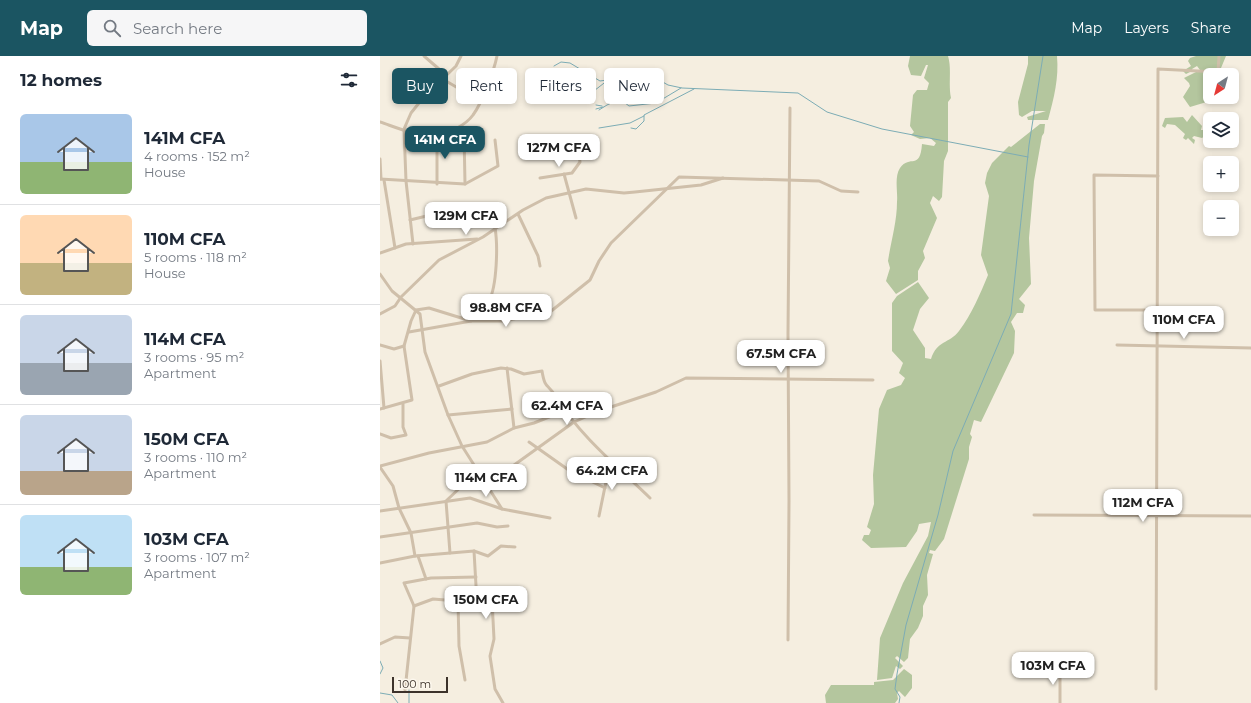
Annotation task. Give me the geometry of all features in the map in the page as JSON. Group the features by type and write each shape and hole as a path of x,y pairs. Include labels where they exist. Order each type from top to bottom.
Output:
{"street":[{"path":"424,56 436,68"},
{"path":"448,74 456,66 461,56"},
{"path":"494,68 497,56"},
{"path":"1156,689 1155,516 1158,347 1158,69 1218,72 1219,56"},
{"path":"413,244 406,181 404,130 411,113 419,104"},
{"path":"380,122 404,130 437,136 453,129 472,116 478,104"},
{"path":"788,640 790,108"},
{"path":"453,129 464,133 465,184"},
{"path":"437,136 437,184"},
{"path":"382,180 437,184 465,184 498,166 495,140"},
{"path":"540,178 572,173 580,162 579,155"},
{"path":"380,159 382,180 395,248"},
{"path":"564,174 576,218"},
{"path":"1158,176 1094,175 1095,310 1158,310"},
{"path":"409,332 422,331 471,321 513,319 528,315 546,314 556,308 590,280 599,261 611,243 679,177 819,180 841,191 858,192"},
{"path":"380,314 395,306 401,297 440,260 496,229 546,198 586,189 624,193 701,185 724,178"},
{"path":"410,220 468,206 485,206 492,217 496,229 496,264 491,297 483,311 471,321"},
{"path":"518,214 538,256 540,266"},
{"path":"380,253 413,244 480,238"},
{"path":"380,274 392,291 420,314 425,352 439,386 448,415 462,446 502,509"},
{"path":"380,282 384,280"},
{"path":"416,310 429,308 471,321"},
{"path":"380,361 382,408 403,404 412,400 404,346 411,321 416,310"},
{"path":"380,345 394,349 404,346"},
{"path":"1117,345 1251,348"},
{"path":"439,386 478,372 507,368 524,374 542,371 544,384 554,393 564,411 612,462 650,498"},
{"path":"507,368 514,428"},
{"path":"446,501 464,484 503,473 574,422 599,411 656,392 686,378 873,380"},
{"path":"380,434 391,438 406,435 403,427 403,404"},
{"path":"448,415 512,409"},
{"path":"426,579 416,556 411,533 399,508 393,486 380,466 429,452 487,442 514,428 534,423 564,411 599,411"},
{"path":"529,442 570,471 605,488"},
{"path":"599,516 608,472 612,462"},
{"path":"380,511 470,498 502,509 550,518"},
{"path":"446,501 450,553"},
{"path":"1034,515 1251,516"},
{"path":"380,537 477,523 497,527 508,526"},
{"path":"380,563 416,556 474,551 488,556 501,546 514,547"},
{"path":"474,551 477,603"},
{"path":"405,690 414,606 404,583 426,579 476,577"},
{"path":"414,606 433,599 477,603 516,596"},
{"path":"492,600 494,639 490,656 495,689 502,703"},
{"path":"458,601 459,646 465,680"},
{"path":"380,644 396,637 410,638"},
{"path":"1060,669 1060,703"}],"green space":[{"path":"910,56 948,56 950,66 951,98 948,102 948,151 944,161 942,197 939,201 933,196 930,203 937,218 923,251 925,258 918,271 918,280 896,294 886,281 890,268 888,261 896,217 898,172 907,162 917,160 921,152 922,144 934,146 936,143 930,138 920,139 911,135 914,132 910,126 913,95 917,90 927,90 929,83 924,78 928,65 926,65 921,76 911,75 908,66"},
{"path":"1028,56 1057,56 1057,80 1048,120 1028,120 1027,117 1046,111 1032,111 1022,117 1019,115 1018,102 1028,64"},
{"path":"1196,56 1226,56 1221,68 1203,68 1203,103 1190,107 1183,97 1190,86 1184,78 1200,70 1197,66 1186,74 1183,71 1191,66 1188,61 1190,58"},
{"path":"1192,115 1202,126 1201,130 1203,130 1203,137 1194,136 1192,138 1195,140 1194,144 1188,138 1186,140 1183,138 1185,134 1175,125 1167,124 1165,128 1162,126 1165,118 1183,117 1187,122"},
{"path":"1040,124 1045,124 1034,181 1029,238 1031,284 1019,299 1025,305 1023,313 1017,313 1011,322 1015,331 1014,353 981,422 974,420 970,434 972,437 969,447 969,459 944,539 935,551 930,550 929,553 933,554 927,575 928,595 923,606 923,616 918,628 910,639 908,658 904,662 897,656 895,658 903,666 900,669 896,666 892,678 877,680 880,638 903,583 928,536 931,522 919,524 917,531 906,547 871,548 862,540 864,535 869,535 871,530 867,527 874,504 873,475 879,409 887,390 901,385 905,378 899,373 903,363 892,351 892,303 897,296 918,282 929,298 920,309 913,330 925,348 925,358 931,359 936,348 959,331 972,311 988,275 981,255 989,196 985,183 987,173 992,163 1009,146 1011,147"},
{"path":"904,669 912,675 912,688 905,697 899,691 897,693 898,699 895,703 826,703 825,695 831,685 874,685 874,682 893,680"}],"waterway":[{"path":"899,703 900,697 895,689 906,625 938,515 953,451 1011,314 1029,145 1043,56"},
{"path":"554,66 561,62 570,63 600,81 607,80 626,86 661,81 668,85 682,88 798,93 827,112 882,129 1028,157"},
{"path":"596,89 604,83"},
{"path":"599,110 620,99 629,106 656,103 681,88"},
{"path":"631,128 636,129 644,121 644,115 694,89"},
{"path":"596,105 602,106"},
{"path":"596,109 603,107"},
{"path":"599,128 630,123 644,116"},
{"path":"380,661 383,668 380,674"},
{"path":"409,690 409,703"},
{"path":"380,693 392,695 398,703"}]}
